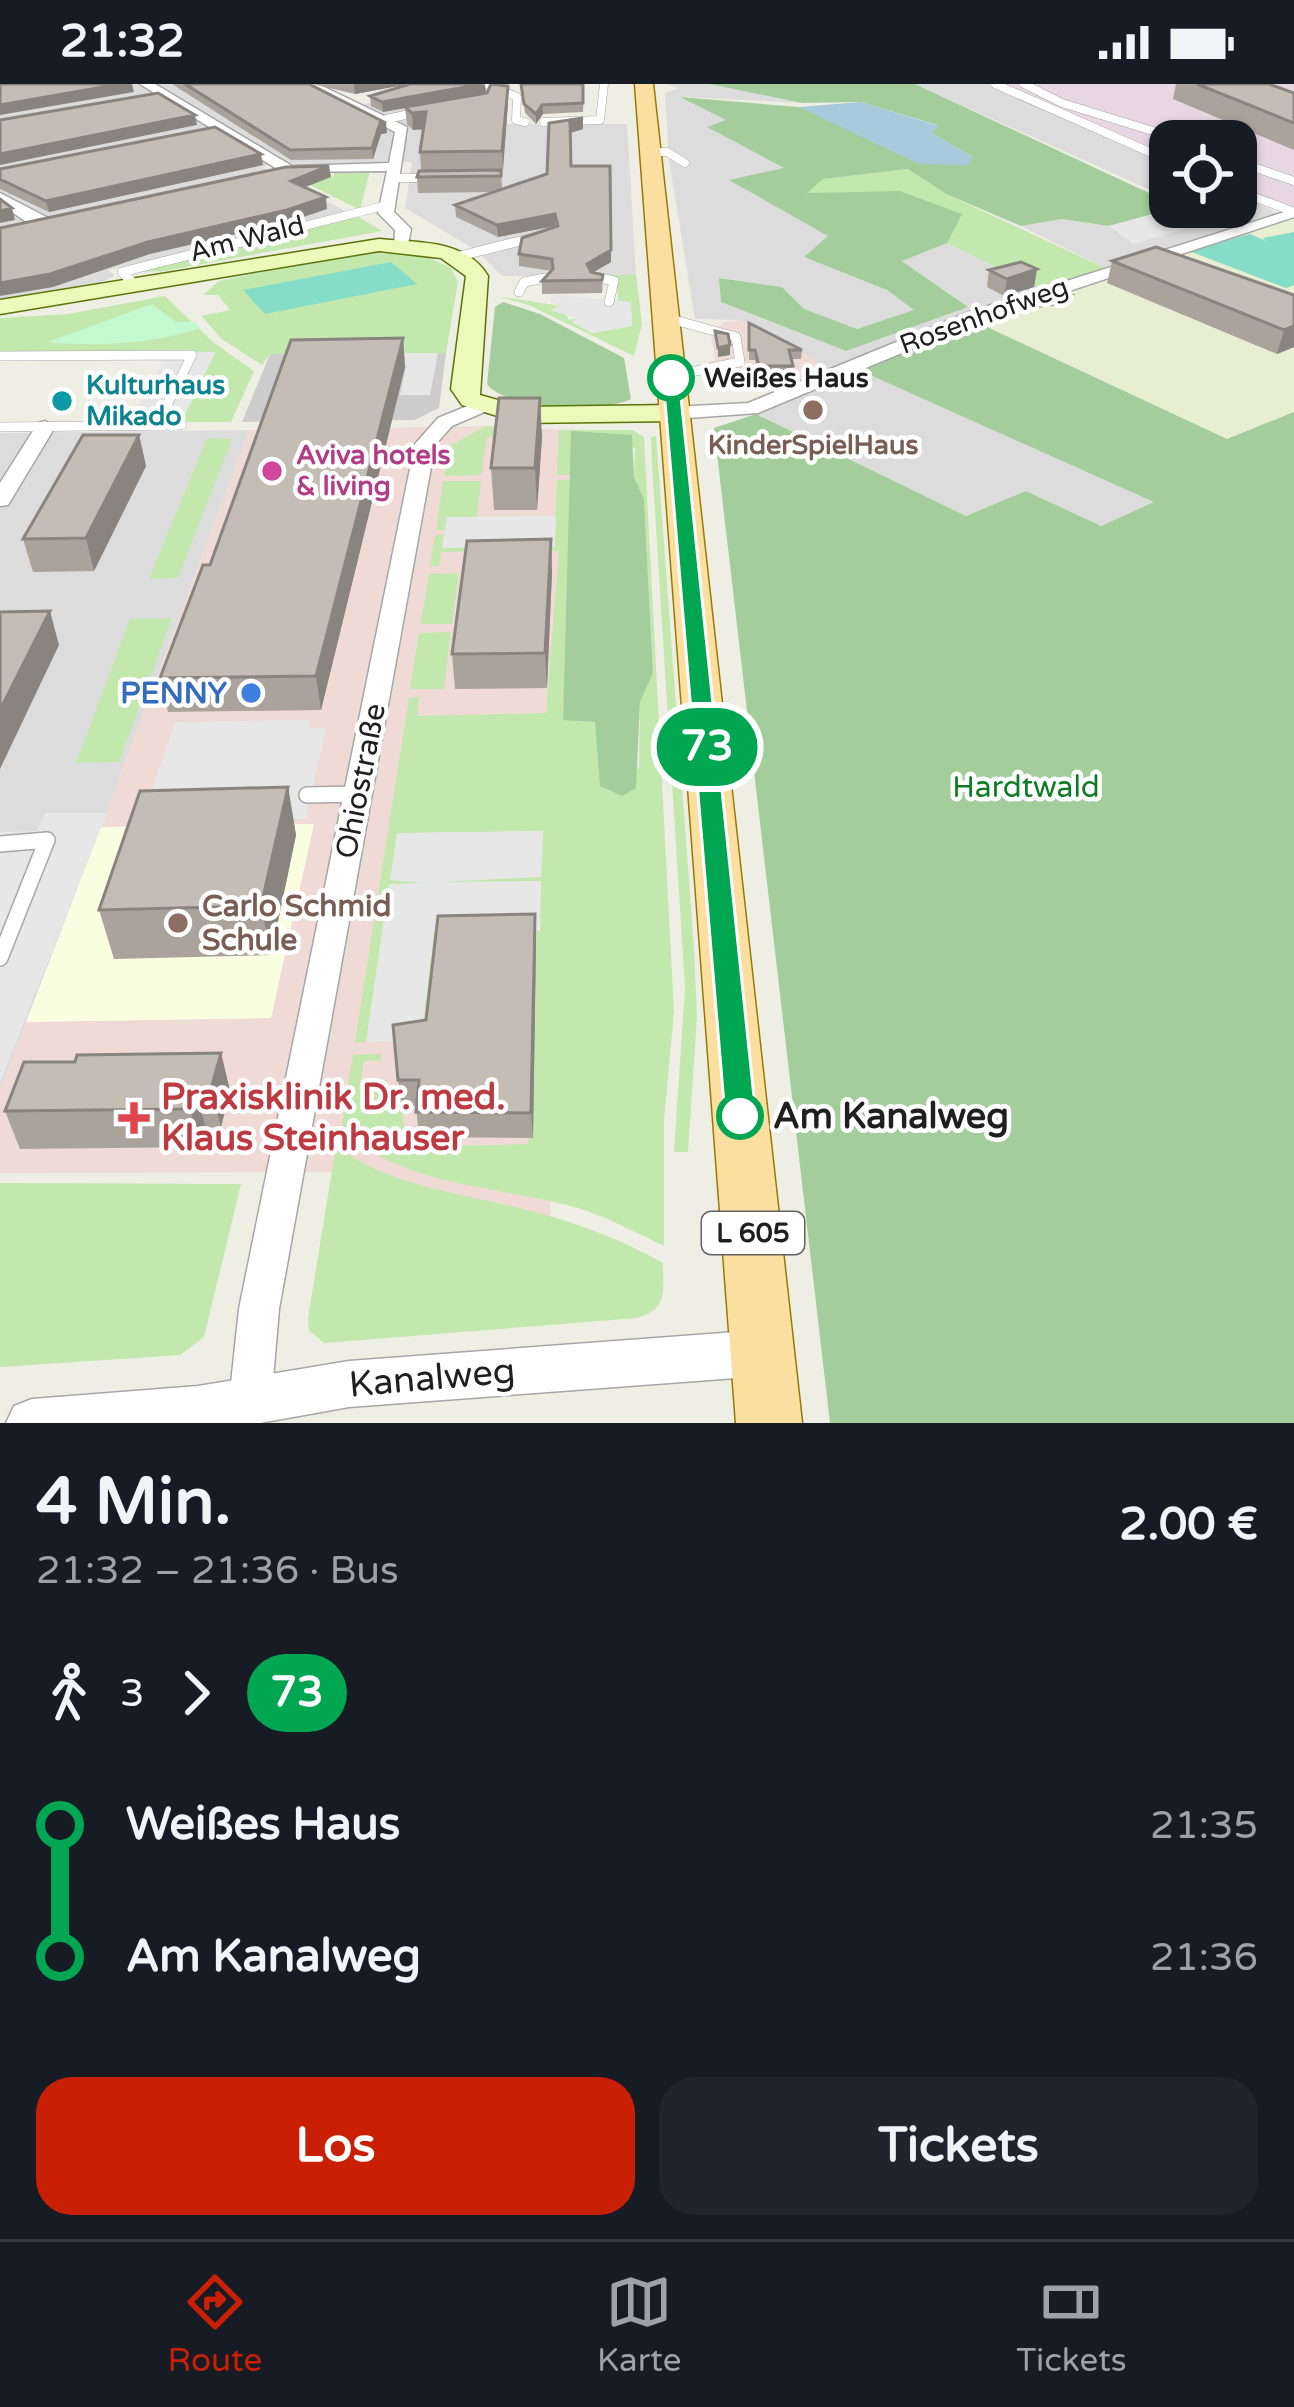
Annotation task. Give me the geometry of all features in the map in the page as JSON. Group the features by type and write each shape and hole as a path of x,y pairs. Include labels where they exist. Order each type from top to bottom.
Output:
{"main road":[{"name":"L 605","path":"644,84 769,1423"},
{"name":"Am Wald","path":"0,307 337,249 400,244 460,256"},
{"path":"460,256 470,264 478,283 464,388 482,406 532,416 673,395"}],"street":[{"path":"146,84 287,169"},
{"path":"308,84 402,130 387,206 391,221 404,229 400,244"},
{"path":"136,99 159,95"},
{"path":"349,102 370,98"},
{"path":"198,134 220,129"},
{"path":"256,175 287,169 394,173"},
{"path":"0,196 30,218 51,220 12,230"},
{"name":"Rosenhofweg","path":"673,395 751,409 975,316 1292,213"},
{"name":"Ohiostraße","path":"250,1402 259,1309 425,444 445,422 482,406"},
{"path":"0,500 45,427"},
{"name":"Kanalweg","path":"32,1423 250,1402 349,1384 763,1353"}],"lane":[{"path":"486,84 517,98 522,114"},
{"path":"604,84 604,115"},
{"path":"995,84 1149,152"},
{"path":"1024,84 1062,103 1149,130"},
{"path":"387,119 429,110"},
{"path":"583,118 604,115"},
{"path":"544,122 595,121 604,115"},
{"path":"651,152 667,152 685,163"},
{"path":"1257,168 1294,181"},
{"path":"394,173 436,178"},
{"path":"1257,199 1292,213"},
{"name":"Am Wald","path":"133,283 122,272 387,206"},
{"path":"460,256 552,233"},
{"path":"596,277 614,281 609,302"},
{"path":"519,292 524,282 546,278"},
{"path":"667,318 736,337 740,362 673,395"},
{"path":"0,356 192,355 157,425"},
{"path":"0,427 182,425"},
{"path":"307,795 358,794"},
{"path":"0,844 46,840 0,958"}],"shaded area":[{"path":"0,84 291,84 343,108 473,84 499,94 502,124 627,124 636,275 502,276 476,250 405,208 412,162 272,164 263,167 349,213 108,270 115,276 101,282 0,299"},
{"path":"665,84 709,84 802,103 684,97 727,120 709,128 786,168 731,180 829,236 805,257 887,290 916,311 857,329 803,309 782,287 720,278 721,302 846,351 967,306 901,260 947,243 1041,289 829,370 738,320 695,319 669,160 665,93 679,88"},
{"path":"915,84 991,84 1149,155 1149,190"},
{"path":"1001,84 1294,84 1294,209 1257,194 1257,120 1149,120 1149,148"},
{"path":"1257,203 1279,214 1257,221"},
{"path":"1149,215 1149,228 1234,228 1105,268 1021,226 1062,219 1109,226"},
{"path":"1149,215 1149,228 1187,228 1134,244 1109,226"},
{"path":"1294,218 1294,412 1227,439 972,320"},
{"path":"552,294 631,302 631,313 623,314 632,315 632,326 592,333 572,322 576,318 550,310 560,306 551,302"},
{"path":"738,320 829,370 784,390 739,391 711,376 719,372 704,365 715,360 711,334 723,322"},
{"path":"167,352 215,352 185,414 134,414"},
{"path":"395,353 438,353 430,395 400,395 406,366 392,365"},
{"path":"446,353 439,408 415,420 242,422 270,354"},
{"path":"859,370 1156,501 1101,526 1026,491 966,516 756,414"},
{"path":"491,426 571,430 550,1216 556,1324 334,1172 0,1173 0,1091 26,1022 270,1018 313,824 101,827 249,430"},
{"path":"249,430 101,827 0,1091 0,433"},
{"path":"556,516 555,547 442,548 447,517"},
{"path":"310,720 308,728 326,728 306,819 163,822 145,809 175,722"},
{"path":"45,813 107,813 0,1082 0,832 37,831"},
{"name":"Carlo Schmid Schule","path":"314,824 271,1018 26,1022 101,827"},
{"path":"543,831 541,877 439,882 541,881 540,931 434,933 421,1040 366,1042 389,884 424,883 390,880 397,833"}],"green space":[{"path":"709,84 915,84 1149,193 1149,215 1109,226 1062,219 1021,226 946,194 908,169 823,179 807,193 900,191 962,214 947,243 902,261 968,307 846,351 721,302 719,278 782,287 804,309 857,329 914,310 887,290 804,257 828,236 729,180 784,168 707,127 726,120 680,97 799,107 973,157 931,133 937,125 861,102 802,103"},
{"path":"908,169 946,194 1105,268 1041,289 947,243 961,214 900,191 805,194 823,179"},
{"path":"335,171 370,171 360,210 290,175 333,177"},
{"path":"357,216 382,231 165,271 135,272"},
{"path":"1294,232 1294,285 1286,288 1189,251 1250,234 1266,241 1263,238"},
{"path":"357,252 425,256 451,268 458,282 446,353 270,354 262,365 220,338 202,316 230,310 218,295 203,295 219,281"},
{"path":"391,262 417,284 265,314 243,290"},
{"path":"596,275 636,275 642,324 634,356 529,305 496,296 561,306 569,320 576,318 574,323 592,333 632,326 631,303 618,302 617,282"},
{"path":"165,296 213,342 254,371 231,422 179,422 171,416 185,414 215,353 0,354 0,318 68,314"},
{"path":"503,302 540,314 624,358 631,399 600,406 556,406 498,393 487,384 495,307"},
{"path":"152,304 176,322 195,322 201,328 126,343 48,342"},
{"name":"Hardtwald","path":"972,320 1227,439 1294,412 1294,1423 830,1423 714,428 756,414 966,516 1026,491 1101,526 1154,502 859,370"},
{"path":"486,426 543,430 543,437 487,437 481,475 444,476 451,445"},
{"path":"559,430 632,430 644,437 674,1012 664,1120 664,1246 578,1208 424,1174 367,1149 341,1130 353,1055 381,1054 380,1060 364,1061 359,1089 400,1089 406,1147 528,1144 536,940 429,1040 421,1040 433,933 540,930 541,881 439,883 440,879 541,877 543,831 397,833 424,884 390,884 388,894 378,895 409,698 419,697 417,716 546,713 559,551 441,552 439,566 430,566 435,535 444,535 442,547 554,547 557,480 570,480 563,719 595,722 599,728 600,786 639,768 640,702 653,672 644,499 634,477 635,448 571,431 570,475 557,475"},
{"path":"571,431 632,435 634,477 644,499 653,673 640,702 636,788 622,796 600,786 595,722 563,720"},
{"path":"656,436 694,947 697,1017 688,1152 674,1152 685,988 652,464 651,437"},
{"path":"207,438 232,439 178,578 149,579"},
{"path":"443,481 481,481 477,517 448,517 445,530 436,530"},
{"path":"459,573 452,624 421,624 429,574"},
{"path":"172,618 119,762 76,763 130,619"},
{"path":"451,632 444,689 410,689 419,633"},
{"path":"374,921 384,921 366,1042 355,1042"},
{"path":"336,1146 402,1179 560,1219 646,1254 663,1263 659,1304 637,1318 324,1343 309,1331 308,1318"},
{"path":"0,1183 241,1184 204,1337 180,1355 0,1367"}],"water":[{"path":"861,102 939,126 931,133 973,157 968,165 919,164 799,107"}],"building":[{"path":"0,84 120,84 0,105"},
{"path":"185,84 309,84 386,123 380,123 372,148 290,150"},
{"path":"410,84 482,84 382,102 370,96"},
{"path":"491,84 508,86 502,151 420,152 426,112 412,113 405,107 487,93"},
{"path":"521,84 583,84 583,103 542,105 536,114 524,104"},
{"path":"1197,84 1269,84 1294,93 1294,123"},
{"path":"158,93 195,115 0,154 0,120"},
{"path":"583,118 570,122 571,166 610,166 611,250 587,264 591,272 603,275 602,280 542,281 553,269 552,259 519,254 522,238 558,226 555,214 497,225 455,205 547,174 549,123"},
{"path":"215,127 261,154 46,201 0,179 0,169"},
{"path":"329,166 291,181 326,197 148,242 50,274 0,283 0,228 286,167"},
{"path":"501,170 501,176 417,177 419,171"},
{"path":"1156,247 1294,295 1294,326 1284,330 1112,261"},
{"path":"1021,262 1037,269 1007,279 989,270"},
{"path":"1061,290 1070,294 1030,300"},
{"path":"749,323 802,350 789,350 793,366 759,366 755,350 749,350"},
{"path":"715,331 728,334 730,345 718,348"},
{"path":"403,338 316,676 160,678 203,565 210,565 291,340"},
{"path":"499,398 540,398 535,468 491,468"},
{"path":"83,435 139,435 86,538 23,539"},
{"path":"551,539 545,653 452,654 467,541"},
{"path":"50,611 0,710 0,612"},
{"path":"288,787 261,906 99,910 140,791"},
{"path":"535,914 531,1113 416,1112 419,1080 398,1080 393,1025 426,1020 438,916"},
{"path":"221,1053 211,1089 195,1090 190,1109 5,1111 24,1062 75,1062 77,1055"}],"bus line":[{"name":"73","path":"671,378 740,1116"}],"place":[{"name":"Weißes Haus","path":"671,378"},
{"name":"Kulturhaus Mikado","path":"62,401"},
{"name":"KinderSpielHaus","path":"813,410"},
{"name":"Aviva hotels & living","path":"272,471"},
{"name":"PENNY","path":"251,693"},
{"name":"Carlo Schmid Schule","path":"178,923"},
{"name":"Am Kanalweg","path":"740,1116"},
{"name":"Praxisklinik Dr. med. Klaus Steinhauser","path":"134,1118"}]}
